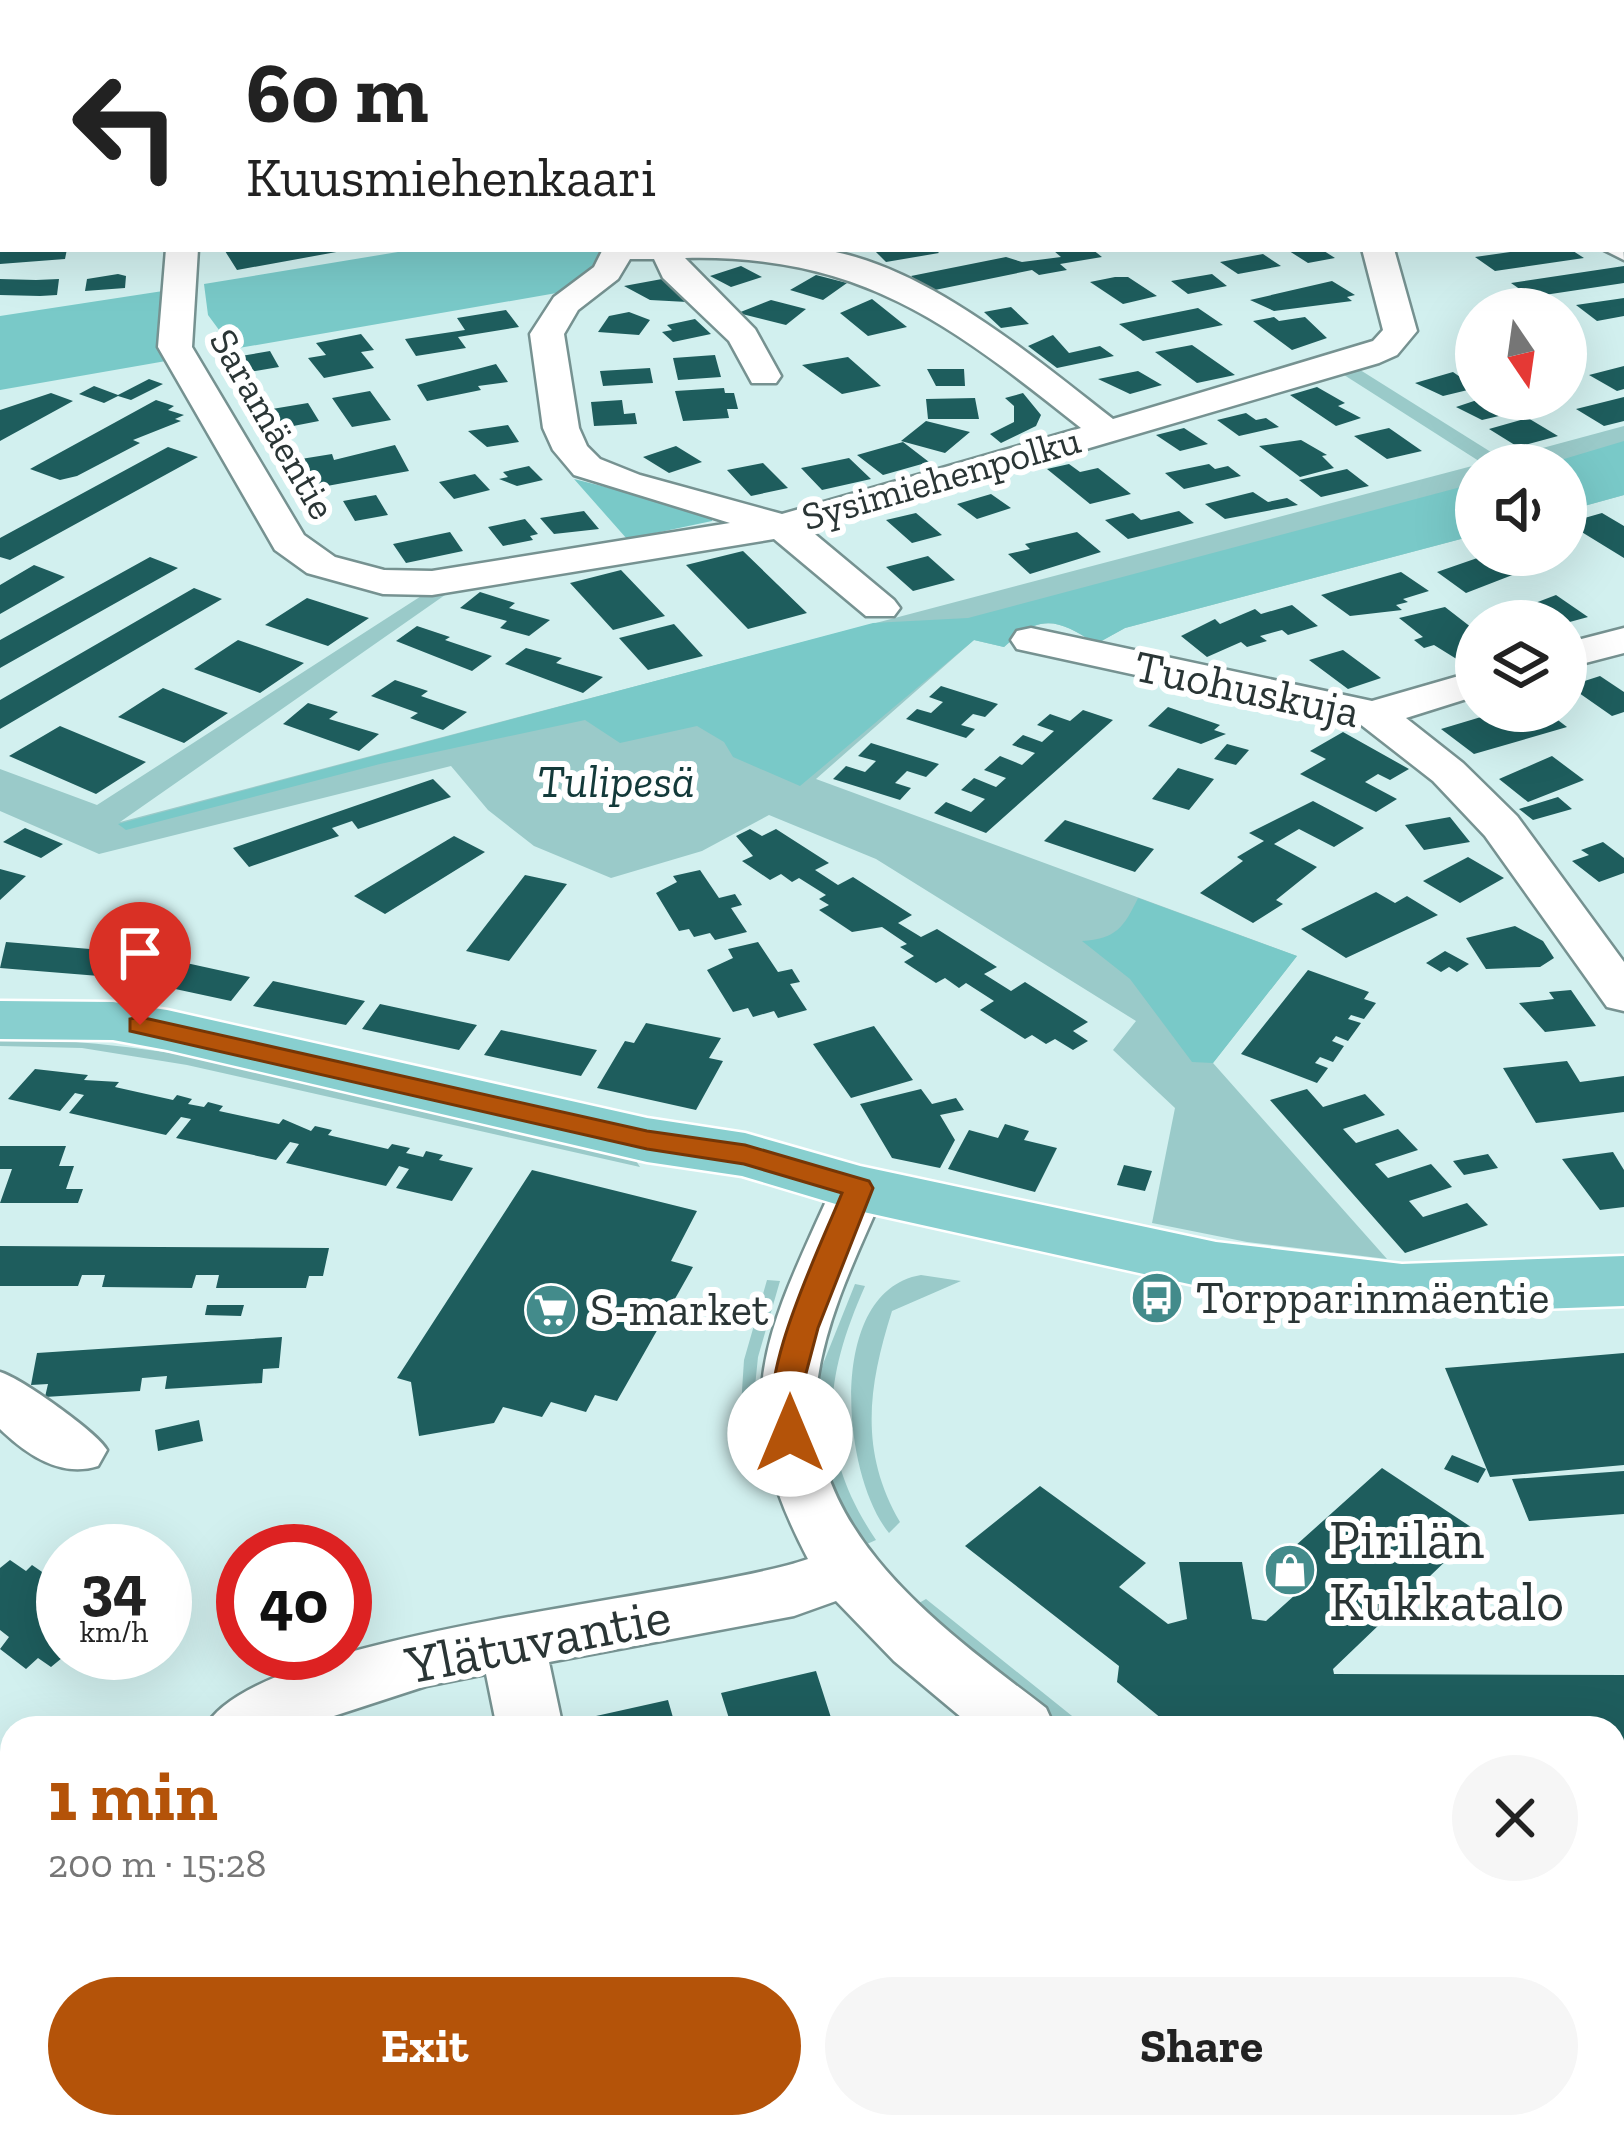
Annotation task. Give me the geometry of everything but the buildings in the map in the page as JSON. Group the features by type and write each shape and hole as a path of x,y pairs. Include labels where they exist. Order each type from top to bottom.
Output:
{"main road":[{"path":"0,1020 113,1021 166,1030 647,1140 731,1178 854,1200 1209,1294 1331,1298 1624,1281"},
{"path":"1331,1298 1393,1317 1624,1310"}],"street":[{"name":"Saramäentie","path":"182,252 175,347 289,542 321,565 383,582"},
{"path":"618,252 608,272 565,304 548,334 561,428 572,450 587,467 627,483 782,526 880,608"},
{"path":"667,252 674,271 743,336 764,376"},
{"path":"782,252 838,266 951,314 1105,430"},
{"name":"Sysimiehenpolku","path":"383,582 432,583 782,526 1385,348 1400,323 1379,252"},
{"name":"Tuohuskuja","path":"1031,640 1374,714 1448,772 1501,826 1546,882 1624,996"},
{"path":"1587,650 1624,640"},
{"path":"1374,714 1455,689"},
{"path":"854,1200 803,1328 787,1402 801,1479 845,1572 883,1613 1007,1716"},
{"path":"0,1394 39,1430 77,1450"},
{"name":"Ylätuvantie","path":"260,1716 362,1675 794,1590 845,1572"},
{"path":"512,1643 527,1716"}],"green space":[{"path":"1357,368 1478,444 1455,446 1341,373"},
{"path":"1624,426 1624,495 1587,505 1587,444 1557,444"},
{"name":"Tulipesä","path":"1455,471 1455,541 1125,628 1096,644 1049,623 1028,629 1004,647 974,640 816,779 1297,956 1213,1063 1387,1259 1247,1242 1152,1223 1175,1108 1113,1050 1136,1021 876,859 769,815 702,851 611,878 534,846 488,810 451,766 99,854 0,811 0,769 97,805 429,591 455,588 120,822"},
{"path":"0,1038 160,1051 319,1080 633,1156 640,1167 187,1065 82,1048 0,1046"},
{"path":"921,1275 961,1281 892,1311 884,1339 872,1418 878,1470 900,1522 889,1533 861,1471 851,1389 856,1349 869,1314 890,1288"},
{"path":"767,1280 780,1281 758,1357 753,1406 741,1406 744,1360"},
{"path":"855,1284 865,1286 841,1353 832,1415 843,1476 876,1540 858,1548 817,1466 815,1384"},
{"path":"926,1599 1072,1716 1043,1716 912,1607"}],"shaded area":[{"path":"398,252 606,252 607,256 568,291 210,353 222,334 208,315 204,284"},
{"path":"163,291 160,345 166,361 0,390 0,316"},
{"path":"1624,441 1624,495 1587,505 1587,452"},
{"path":"574,479 712,514 712,521 627,539"},
{"path":"1455,489 1455,541 1125,628 1096,644 1049,623 1028,629 1004,647 974,640 800,786 733,757 724,742 697,726 620,743 585,720 380,764 126,830 118,824 873,623 968,618"},
{"path":"1138,898 1297,956 1213,1063 1192,1062 1130,979 1082,941 1118,930"}],"place":[{"name":"Torpparinmäentie","path":"1157,1298"},
{"name":"S-market","path":"551,1310"},
{"name":"Pirilän Kukkatalo","path":"1290,1570"}],"route":[{"path":"140,1025 647,1140 745,1155 859,1188 803,1328 789,1377 790,1434"}]}
